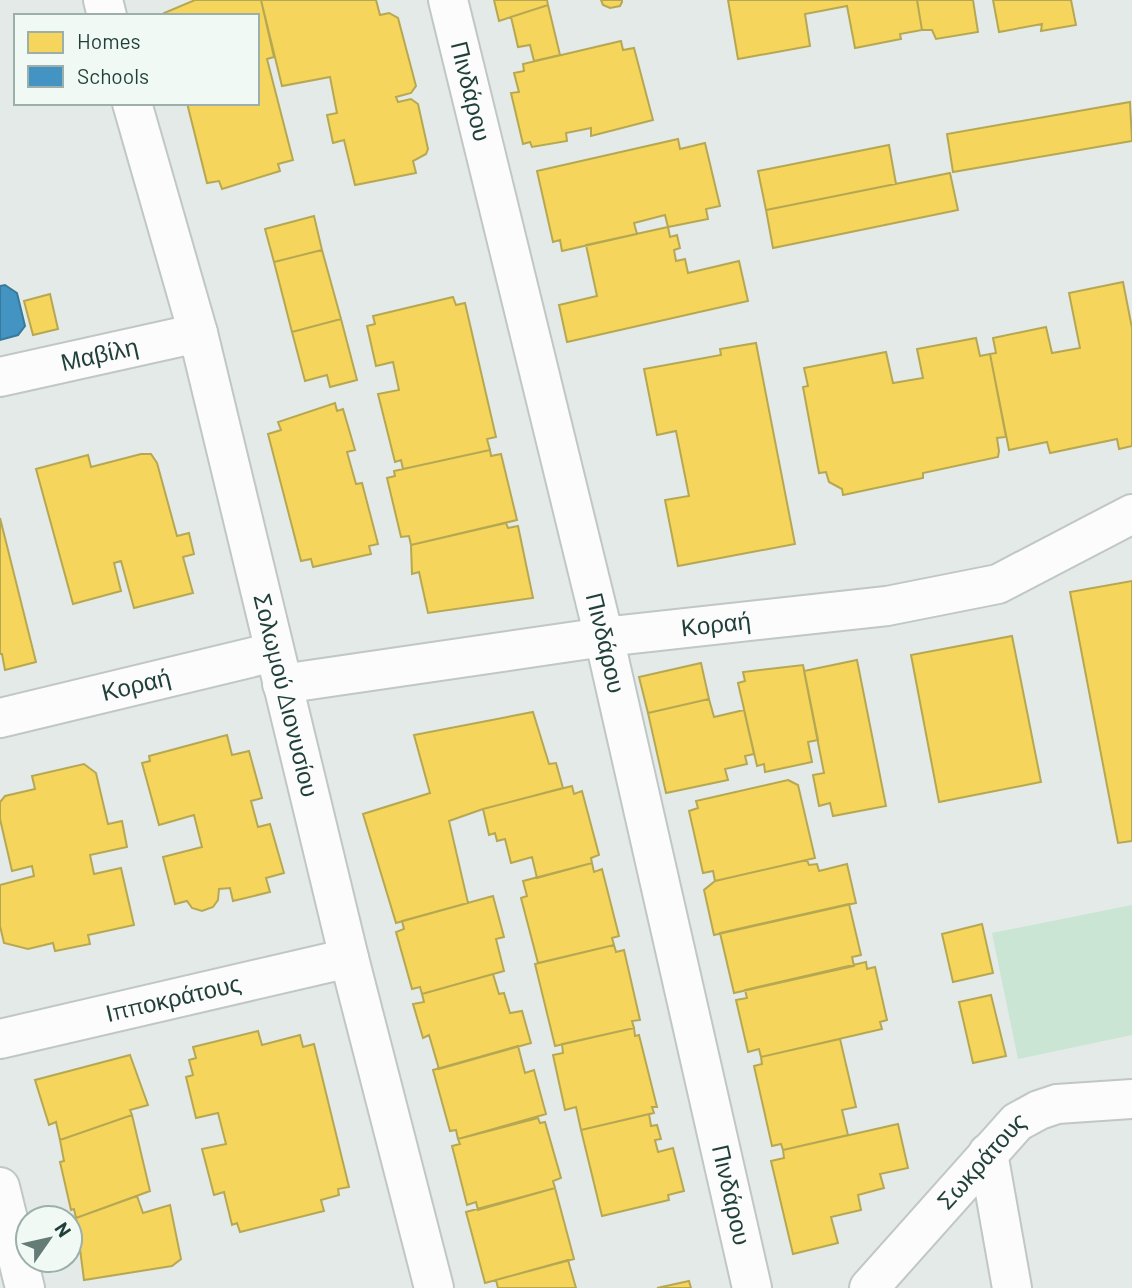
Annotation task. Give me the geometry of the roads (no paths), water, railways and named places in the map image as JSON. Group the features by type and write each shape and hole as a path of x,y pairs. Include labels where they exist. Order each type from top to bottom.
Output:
{"street":[{"name":"Πινδάρου","path":"448,0 604,637 752,1288"},
{"name":"Σολωμού Διονυσίου","path":"133,105 198,333 349,958 434,1288"},
{"name":"Μαβίλη","path":"0,377 198,333"},
{"name":"Κοραή","path":"0,718 278,668 604,637 887,606 998,584 1132,514"},
{"name":"Ιπποκράτους","path":"0,1039 349,958"},
{"name":"Σωκράτους","path":"869,1288 1017,1122 1038,1110 1058,1104 1132,1099"},
{"path":"988,1153 1012,1288"},
{"path":"0,1187 25,1288"}]}
